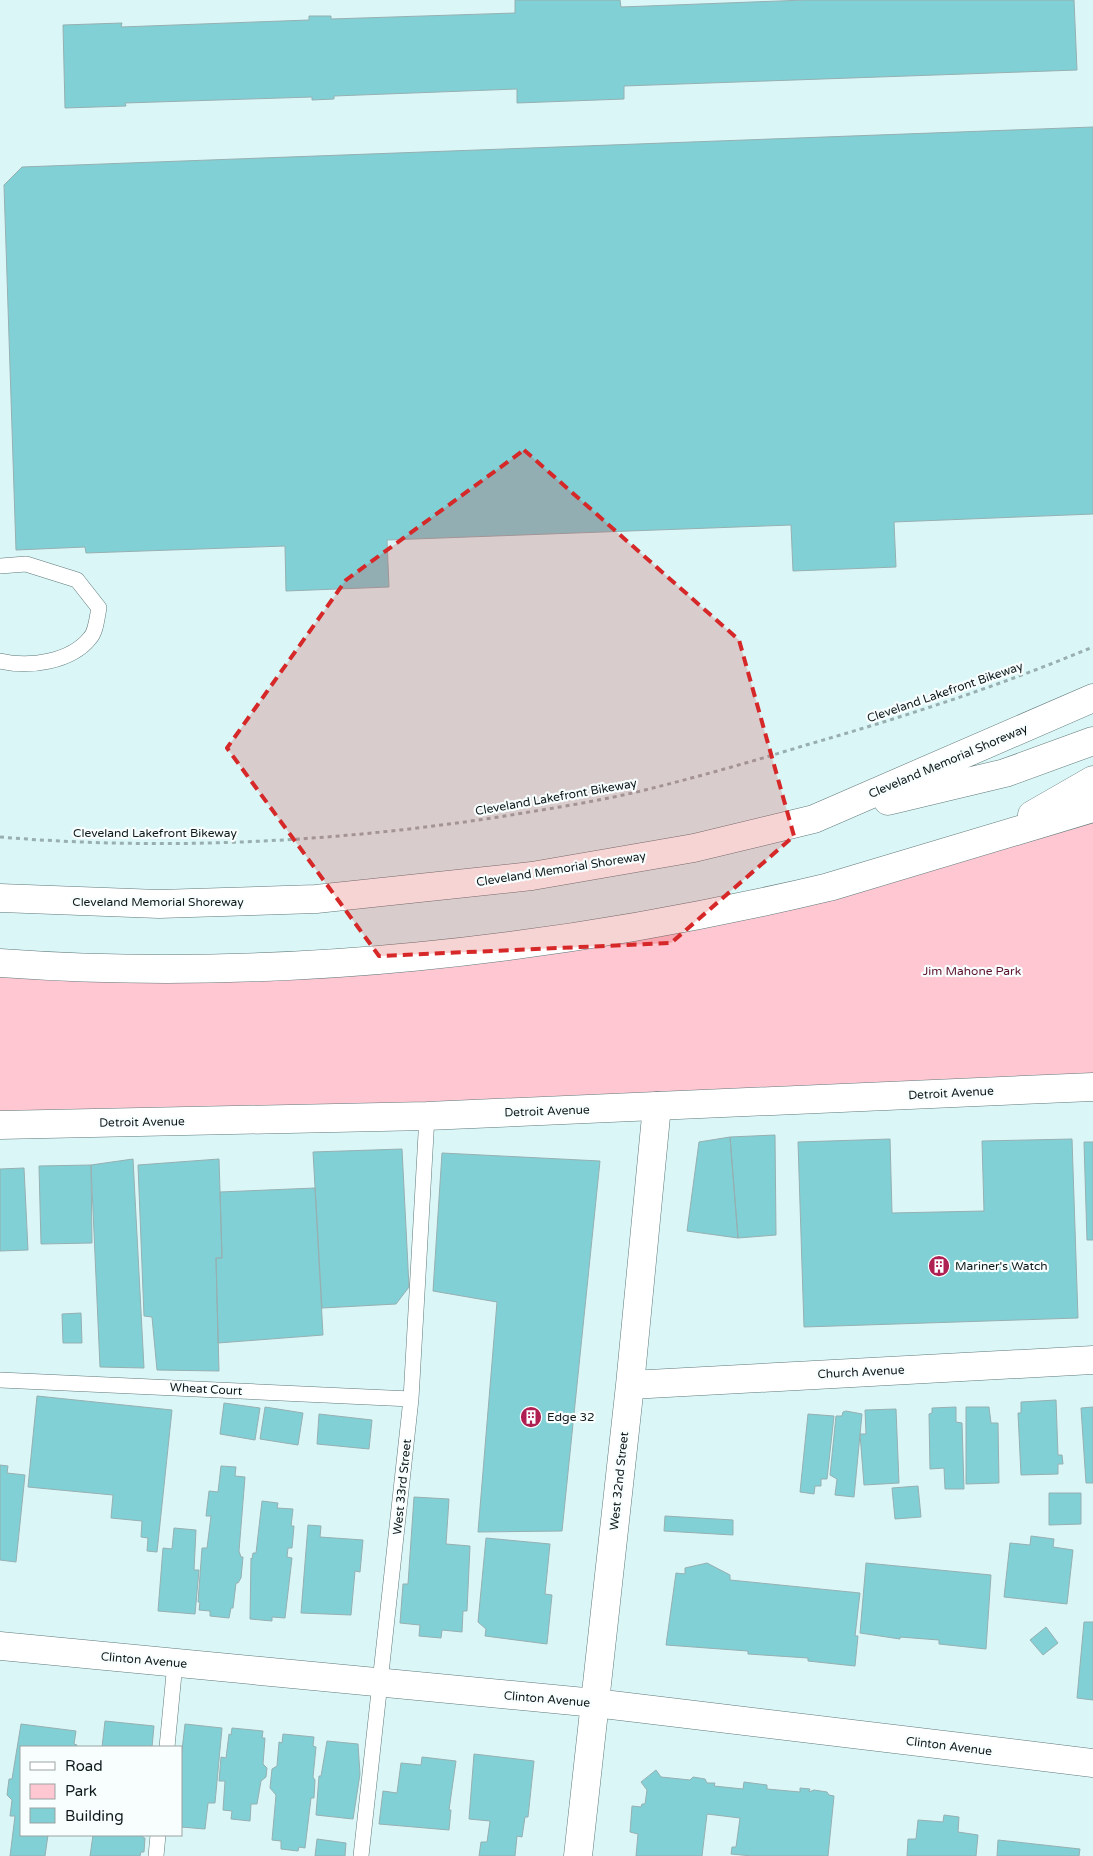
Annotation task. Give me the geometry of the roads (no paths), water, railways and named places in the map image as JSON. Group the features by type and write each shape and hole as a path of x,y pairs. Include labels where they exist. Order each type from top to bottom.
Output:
{"main road":[{"name":"Cleveland Memorial Shoreway","path":"0,898 103,903 203,904 316,899 375,894 585,868 694,848 814,819 1093,698"},
{"path":"814,819 1005,773 1093,741"},
{"path":"987,841 1093,780"},
{"path":"0,963 101,968 226,968 335,964 498,947 622,929 785,898 908,866 1093,808"},
{"name":"Detroit Avenue","path":"0,1125 427,1116 1093,1087"},
{"name":"West 32nd Street","path":"578,1856 630,1385 657,1106"},
{"name":"Church Avenue","path":"630,1385 1093,1360"},
{"name":"Clinton Avenue","path":"0,1646 595,1703 1093,1763"}],"lane":[{"path":"0,566 26,564 76,580 99,608 92,637 72,654 46,662 11,664 0,661"},
{"name":"West 33rd Street","path":"361,1856 411,1399 427,1116"},
{"name":"Wheat Court","path":"0,1380 411,1399"},
{"path":"167,1746 175,1663"},
{"path":"156,1856 158,1836"}],"place":[{"name":"Mariner's Watch","path":"939,1266"},
{"name":"Edge 32","path":"531,1417"}],"park label":[{"name":"Jim Mahone Park","path":"972,971"}]}
